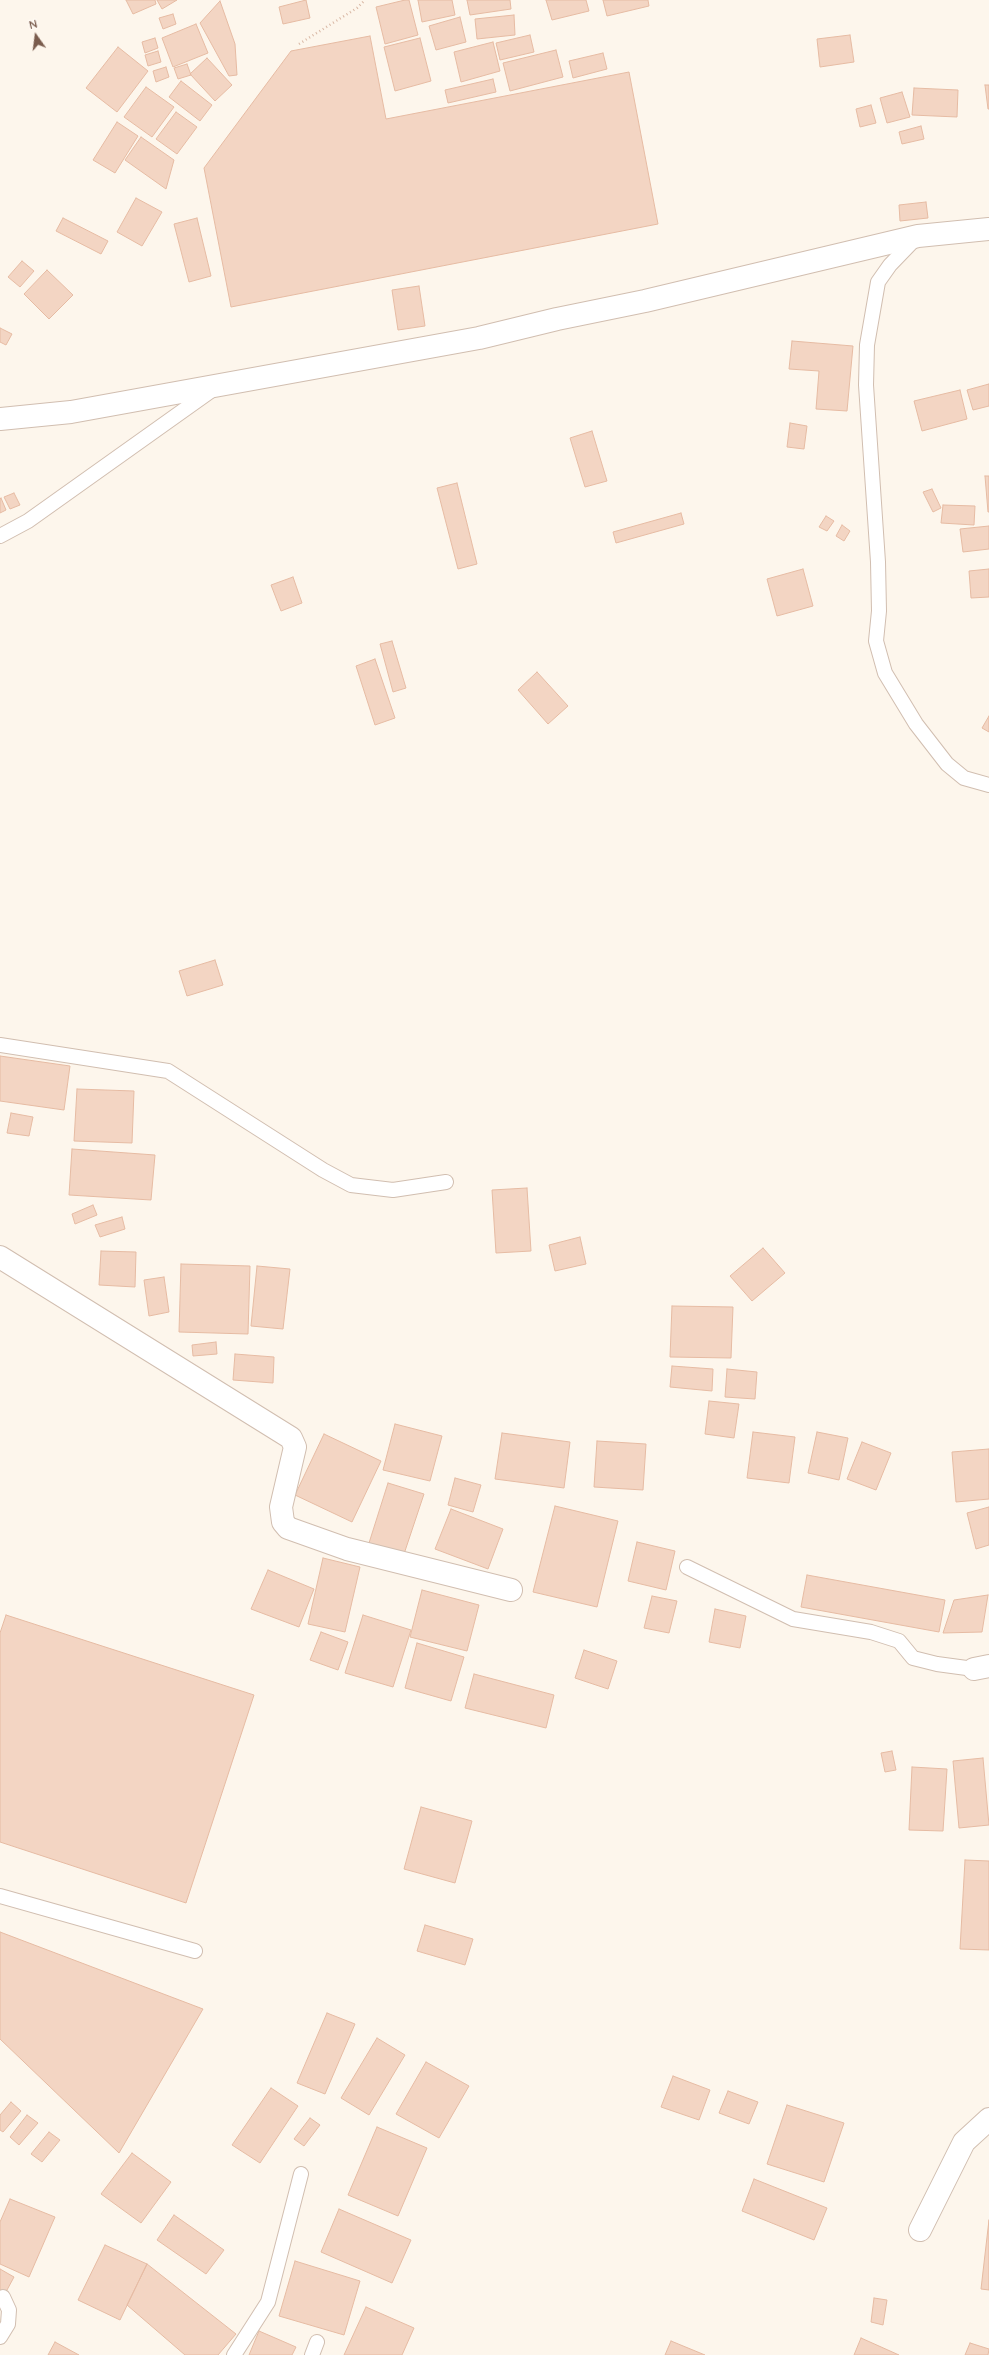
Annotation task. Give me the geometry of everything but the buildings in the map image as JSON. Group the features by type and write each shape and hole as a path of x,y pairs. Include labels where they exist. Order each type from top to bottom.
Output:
{"street":[{"path":"0,419 71,412 479,338 918,236 989,229"},
{"path":"0,1257 291,1438 295,1447 281,1507 283,1522 288,1528 346,1549 511,1590"},
{"path":"920,2230 964,2142 989,2119"}],"lane":[{"path":"918,236 890,265 878,282 867,345 866,385 878,562 879,611 876,641 885,673 920,730 947,764 964,778 989,785"},
{"path":"0,536 28,521 218,385"},
{"path":"0,1045 168,1071 323,1170 351,1185 393,1190 446,1182"},
{"path":"687,1567 793,1619 870,1632 899,1641 913,1658 936,1664 981,1667"},
{"path":"0,1896 195,1951"},
{"path":"234,2355 268,2302 301,2174"},
{"path":"0,2337 8,2324 8,2310 4,2297"},
{"path":"312,2355 317,2342"}],"path":[{"path":"299,44 357,8 364,0"}]}
